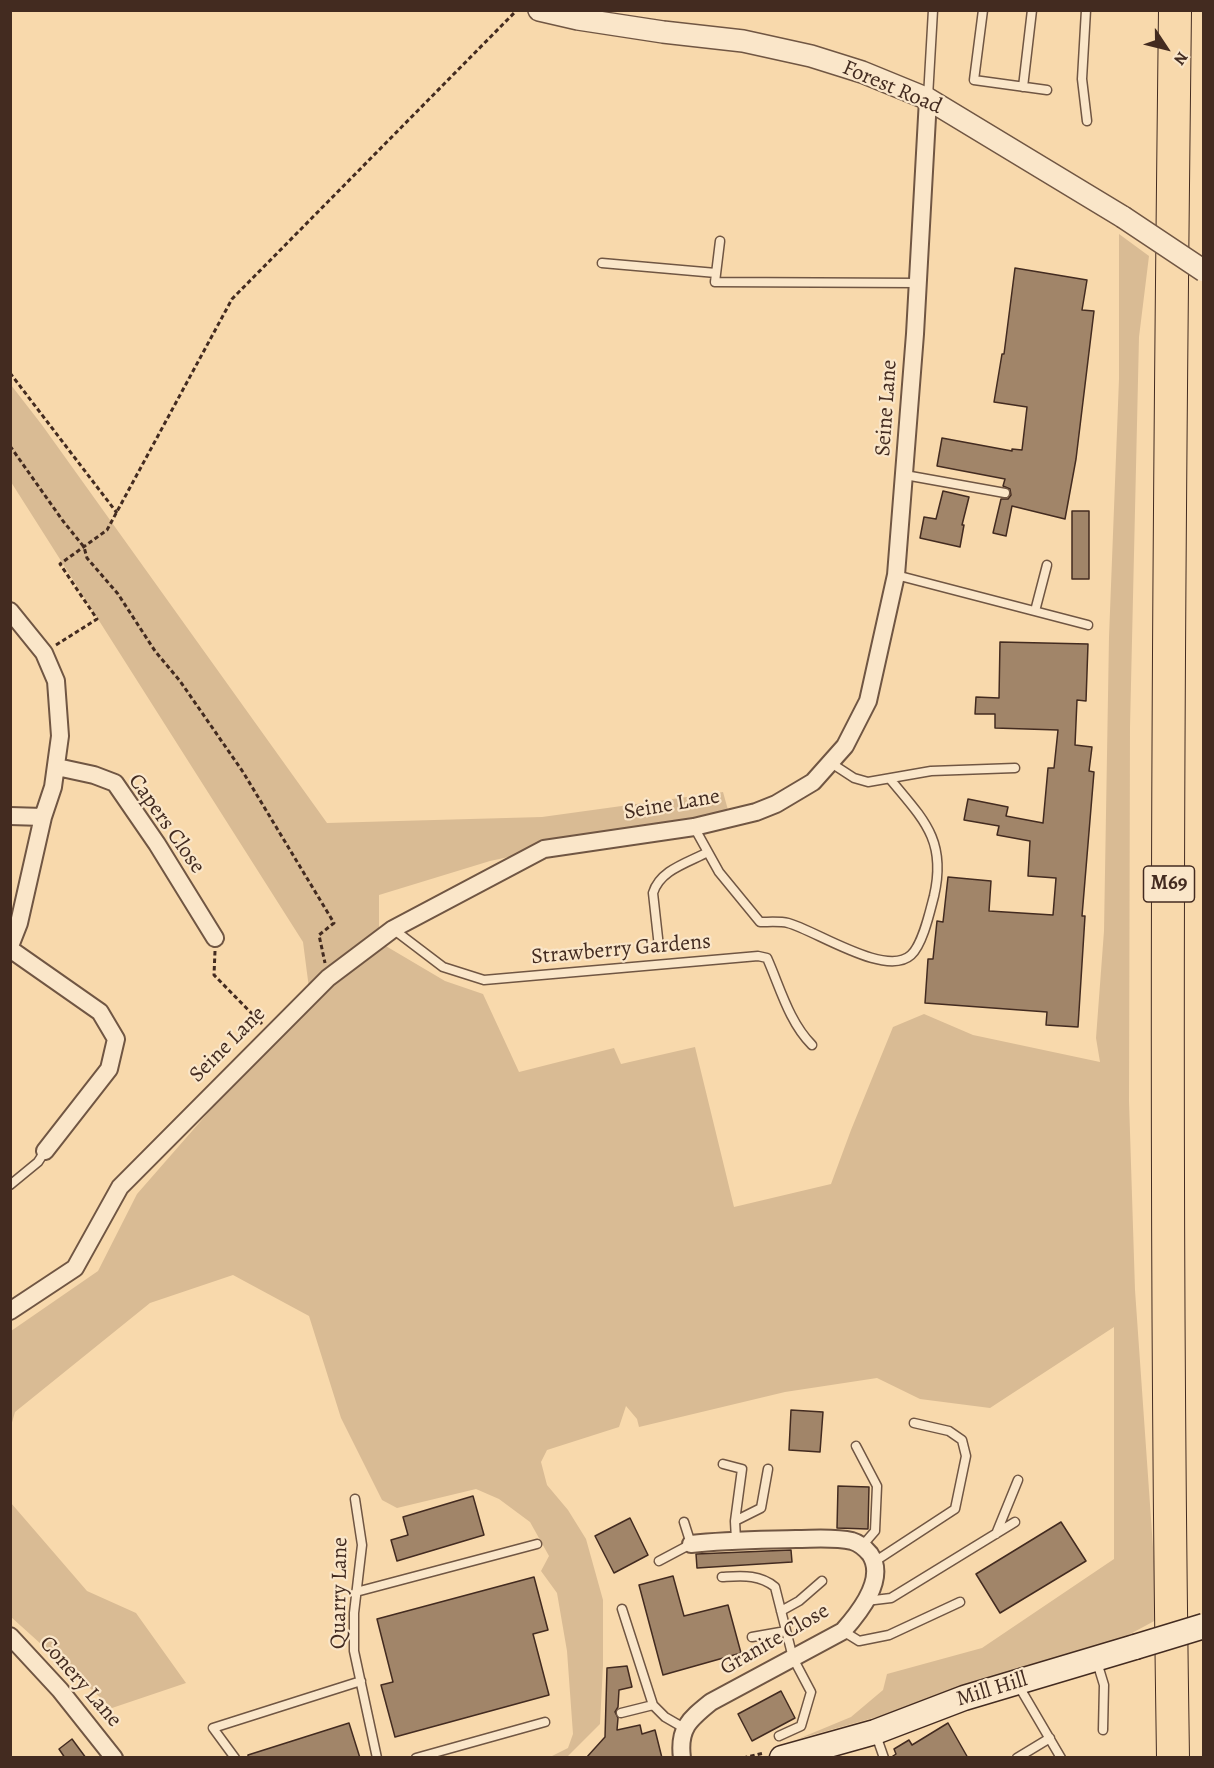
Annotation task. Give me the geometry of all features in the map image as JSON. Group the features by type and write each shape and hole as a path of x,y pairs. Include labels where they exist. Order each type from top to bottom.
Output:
{"highway":[{"name":"M69","path":"1173,1758 1168,1381 1170,496 1175,10"}],"main road":[{"name":"Mill Hill","path":"781,1747 875,1732 964,1698 1203,1626"}],"street":[{"name":"Forest Road","path":"539,10 578,19 743,42 811,56 862,72 928,99 1123,217 1203,271"},
{"name":"Seine Lane","path":"10,1311 75,1268 120,1187 332,974 393,929 544,849 694,827 756,812 776,804 813,782 845,746 868,701 896,575 918,283 928,99"},
{"path":"10,611 44,653 56,681 60,736 57,766 19,923 10,947 100,1012 116,1039 109,1068 93,1092 45,1151"},
{"name":"Capers Close","path":"57,766 115,783 157,844 215,938"},
{"path":"10,816 44,817"},
{"path":"691,1544 736,1540 853,1541 862,1546 874,1562"},
{"name":"Granite Close","path":"684,1728 694,1715 711,1702 843,1631 858,1614 870,1593 875,1572 874,1562"},
{"name":"Conery Lane","path":"10,1636 60,1690 114,1758"},
{"path":"682,1758 680,1741 684,1728"}],"lane":[{"path":"928,99 933,10"},
{"path":"983,10 974,80 1047,90"},
{"path":"1023,87 1032,10"},
{"path":"1086,10 1082,79 1086,121"},
{"path":"720,241 715,282 918,283"},
{"path":"602,262 716,273"},
{"path":"905,475 1005,493"},
{"path":"1035,611 1047,565"},
{"path":"896,575 1088,624"},
{"path":"831,764 861,781 877,781 931,771 1015,768"},
{"path":"694,827 719,872 760,922 787,922 857,953 885,961 903,960 912,954 924,933 934,893 938,854 928,826 890,779"},
{"path":"659,947 653,893 655,885 661,877 708,852"},
{"name":"Strawberry Gardens","path":"393,929 443,967 484,980 758,956 766,958 794,1020 802,1035 812,1045"},
{"path":"10,1185 38,1162 45,1151"},
{"path":"874,1562 955,1509 966,1456 962,1440 949,1431 914,1423"},
{"path":"856,1446 877,1486 875,1531 862,1546"},
{"path":"723,1464 742,1469 735,1521 736,1540"},
{"path":"735,1521 761,1508 768,1469"},
{"path":"996,1534 1018,1480"},
{"name":"Quarry Lane","path":"355,1499 362,1545 356,1592 354,1651 377,1758"},
{"path":"659,1561 691,1544 684,1522"},
{"path":"865,1601 891,1598 1015,1522"},
{"path":"356,1592 537,1544"},
{"path":"722,1577 754,1576 775,1587 793,1658 811,1692 801,1726 781,1747"},
{"path":"781,1611 799,1601 822,1581"},
{"path":"843,1631 859,1641 889,1635 960,1602"},
{"path":"622,1609 653,1705 666,1717 684,1728"},
{"path":"752,1637 786,1631"},
{"path":"1096,1659 1104,1685 1103,1730"},
{"path":"235,1758 213,1728 361,1681"},
{"path":"1017,1682 1061,1758"},
{"path":"621,1713 653,1705"},
{"path":"416,1758 545,1722"},
{"path":"875,1732 884,1758"},
{"path":"1017,1758 1050,1738"}],"path":[{"path":"44,653 98,619 60,564 107,530 232,299 518,10"},
{"path":"10,374 117,513"},
{"path":"10,446 63,521 84,546 87,558 118,594 155,651 180,681 243,772 334,923 319,935 332,974"},
{"path":"215,938 214,975 272,1033"}],"shaded area":[{"path":"1119,234 1149,256 1139,337 1130,727 1129,1101 1135,1290 1158,1619 1119,1640 1090,1647 891,1713 798,1739 851,1717 883,1690 887,1674 982,1648 1114,1559 1114,1327 990,1408 920,1399 877,1378 785,1392 639,1427 637,1419 626,1406 619,1427 547,1450 541,1462 547,1485 568,1510 586,1539 603,1600 600,1724 567,1757 550,1757 568,1748 573,1734 567,1651 557,1593 541,1571 549,1556 530,1522 499,1499 476,1489 397,1508 382,1500 341,1418 309,1316 233,1275 150,1303 15,1412 11,1426 11,1331 98,1271 137,1194 310,996 303,942 11,482 11,385 327,823 542,817 723,792 728,810 490,861 379,895 379,942 445,981 483,994 519,1072 614,1048 621,1064 695,1047 734,1207 831,1184 893,1027 924,1014 973,1035 1100,1062 1096,1038 1104,931 1109,637 1119,379"},
{"path":"11,1503 87,1591 136,1613 186,1683 112,1708 11,1617"}],"building":[{"path":"1015,268 1087,280 1082,310 1094,311 1076,459 1065,519 1012,506 1006,536 993,533 1001,499 1008,499 1011,495 1010,489 1003,486 1005,479 937,466 942,438 1012,451 1012,449 1022,450 1027,407 994,402 1002,354 1004,354"},
{"path":"943,491 969,497 962,525 964,525 960,547 920,538 924,517 936,519"},
{"path":"1072,511 1089,511 1089,579 1072,579"},
{"path":"1000,642 1088,644 1086,701 1077,700 1075,745 1092,747 1089,771 1094,772 1082,916 1085,916 1078,1027 1046,1025 1047,1012 925,1003 928,959 933,959 937,921 943,922 948,877 991,881 989,911 1053,915 1056,878 1028,876 1030,841 997,835 999,826 964,820 968,799 1008,807 1006,816 1043,823 1048,768 1054,768 1058,730 995,728 995,714 975,714 976,697 999,698"},
{"path":"791,1410 823,1412 820,1452 789,1450"},
{"path":"838,1486 869,1487 868,1529 837,1528"},
{"path":"473,1496 484,1535 397,1561 391,1540 408,1535 403,1517"},
{"path":"630,1518 648,1555 614,1573 595,1536"},
{"path":"1061,1522 1086,1561 1000,1613 976,1574"},
{"path":"791,1550 792,1562 697,1568 696,1554"},
{"path":"673,1576 684,1616 728,1605 741,1653 663,1675 639,1585"},
{"path":"534,1577 548,1630 533,1634 549,1695 395,1737 381,1685 393,1682 377,1619"},
{"path":"627,1666 632,1687 619,1690 618,1707 615,1712 618,1718 617,1730 640,1725 642,1734 655,1730 662,1758 586,1758 605,1737 607,1668"},
{"path":"781,1691 795,1718 752,1741 738,1714"},
{"path":"349,1723 360,1758 248,1758 248,1755"},
{"path":"948,1723 968,1758 890,1758 896,1754 894,1749 909,1740 912,1745"},
{"path":"72,1739 86,1758 65,1758 59,1749"}]}
